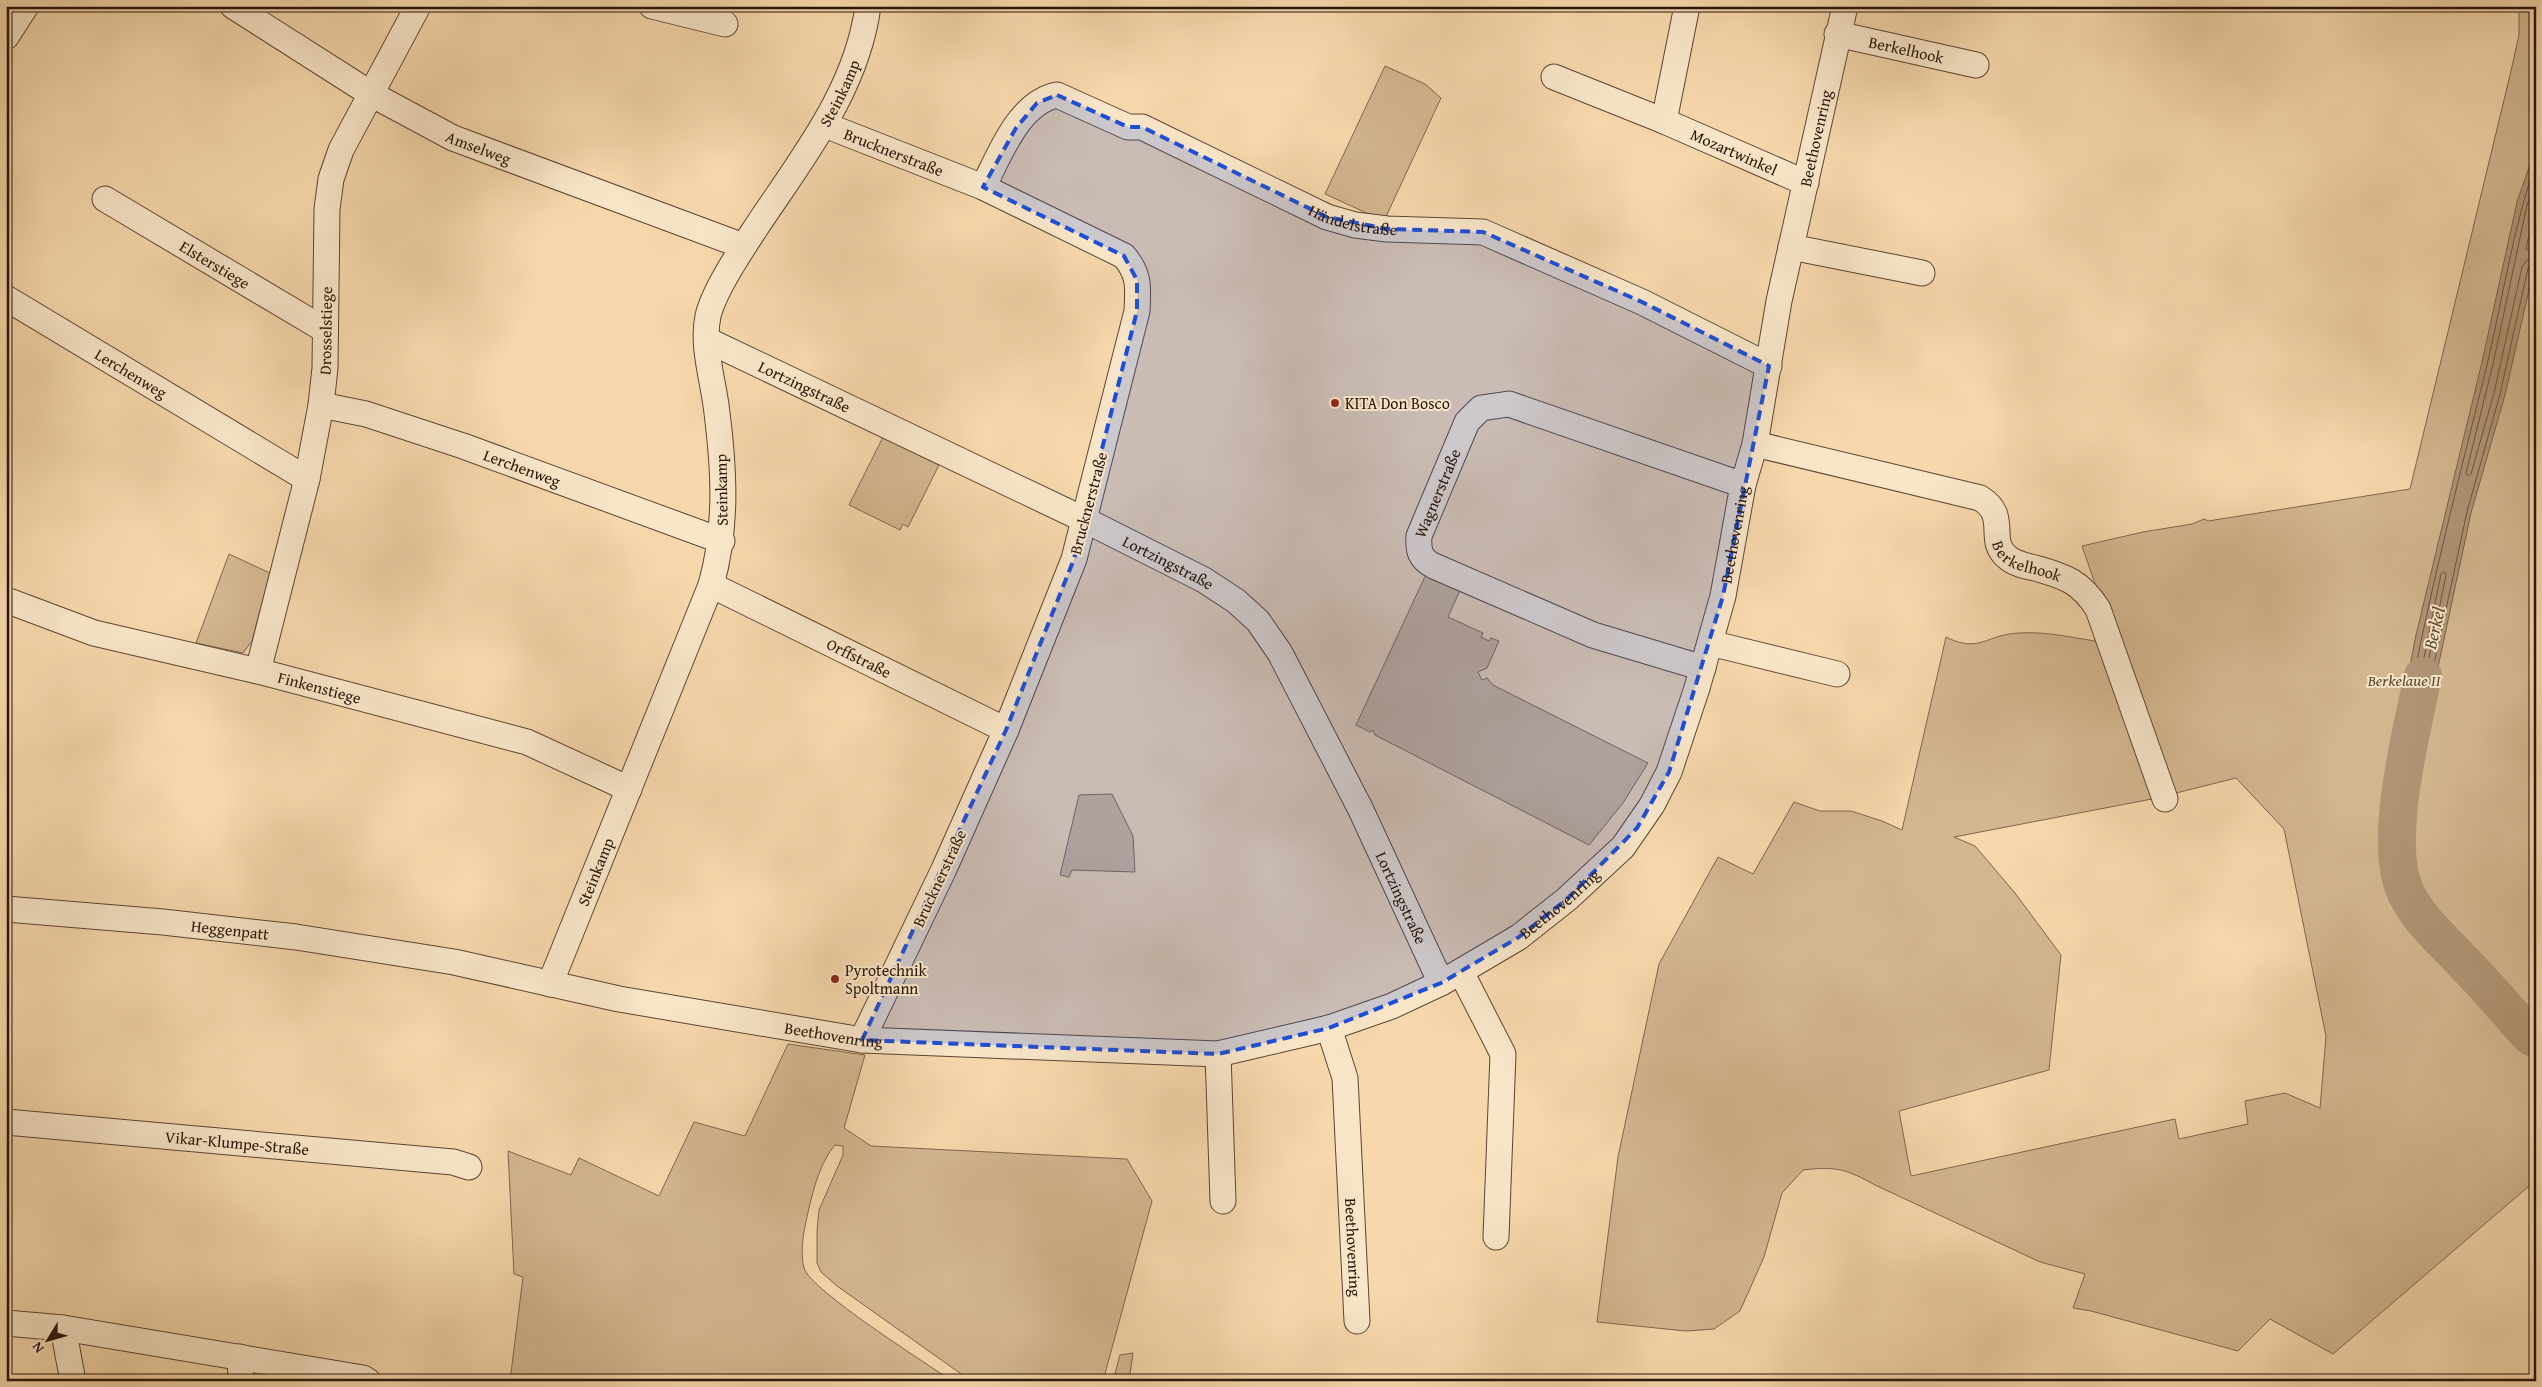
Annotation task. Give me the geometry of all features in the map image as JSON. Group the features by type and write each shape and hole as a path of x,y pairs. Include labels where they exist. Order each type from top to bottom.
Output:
{"street":[{"path":"6,37 26,6"},
{"name":"Amselweg","path":"234,6 371,94 453,138 744,246"},
{"name":"Drosselstiege","path":"258,671 307,479 321,406 326,368 327,209 331,179 341,150 418,6"},
{"path":"652,6 725,24"},
{"name":"Steinkamp","path":"550,984 711,585 722,541 722,457 707,340 709,314 744,246 825,125 848,79 866,23 868,6"},
{"path":"1664,121 1686,6"},
{"name":"Beethovenring","path":"454,962 619,999 862,1040 1218,1054 1329,1028 1392,1006 1451,978 1519,937 1567,899 1623,847 1652,805 1669,772 1703,668 1723,596 1743,485 1755,444 1779,301 1837,34 1845,6"},
{"name":"Berkelhook","path":"1837,34 1976,65"},
{"name":"Mozartwinkel","path":"1554,77 1664,121 1806,183"},
{"name":"Händelstraße","path":"983,187 1025,115 1037,103 1058,95 1128,127 1142,127 1327,217 1355,225 1386,229 1483,232 1642,302 1769,366"},
{"name":"Brucknerstraße","path":"825,125 983,187 1124,256 1135,269 1137,280 1137,311 1074,559 1006,730 944,870 862,1040"},
{"name":"Elsterstiege","path":"105,199 325,330"},
{"path":"1791,247 1922,273"},
{"name":"Lerchenweg","path":"6,298 307,479"},
{"name":"Lortzingstraße","path":"707,340 1085,520 1204,580 1236,601 1258,621 1280,653 1451,978"},
{"name":"Wagnerstraße","path":"1703,668 1593,635 1434,566 1423,560 1418,548 1419,536 1467,422 1481,408 1509,404 1743,485"},
{"name":"Lerchenweg","path":"321,406 366,414 463,446 722,541"},
{"name":"Berkelhook","path":"1755,444 1970,495 1991,504 1996,514 1998,546 2006,556 2018,564 2070,579 2081,586 2098,609 2165,799"},
{"name":"Orffstraße","path":"711,585 1006,730"},
{"name":"Finkenstiege","path":"6,600 94,633 258,671 527,742 630,789"},
{"path":"1710,643 1837,674"},
{"name":"Heggenpatt","path":"6,909 163,922 296,936 454,962"},
{"path":"1451,978 1504,1054 1496,1237"},
{"name":"Beethovenring","path":"1329,1028 1345,1078 1357,1320"},
{"path":"1218,1054 1223,1201"},
{"name":"Vikar-Klumpe-Straße","path":"6,1122 453,1162 469,1166"},
{"path":"6,1323 63,1328 241,1369 363,1378 368,1381"},
{"path":"63,1328 74,1381"}],"highlighted area":[{"path":"1057,95 1128,127 1142,127 1327,217 1387,229 1483,232 1642,302 1769,366 1723,596 1669,772 1637,828 1567,899 1519,937 1441,983 1329,1028 1218,1054 862,1040 1006,730 1074,559 1137,311 1137,280 1124,256 983,187 1016,128 1037,103"}],"green space":[{"name":"Berkelaue II","path":"2519,6 2536,6 2536,1180 2333,1354 2270,1319 2238,1351 2091,1311 2073,1308 2085,1274 2040,1262 1856,1175 1824,1168 1803,1170 1782,1193 1764,1257 1740,1311 1714,1329 1686,1331 1597,1322 1618,1157 1659,964 1718,857 1753,874 1794,802 1820,811 1851,811 1902,830 1946,637 1967,644 1983,642 2008,634 2030,633 2052,634 2107,643 2152,799 1954,837 1975,846 2015,893 2061,955 2049,1070 1899,1111 1911,1176 2175,1119 2179,1139 2248,1124 2245,1101 2285,1093 2320,1108 2326,1036 2284,829 2236,778 2168,795 2082,546 2143,532 2192,524 2204,519 2208,521 2410,489 2511,71 2519,35"},
{"path":"1385,66 1425,84 1441,98 1384,221 1325,194"},
{"path":"883,437 939,465 908,527 903,524 900,530 849,505"},
{"path":"229,554 270,573 252,641 243,653 196,643"},
{"path":"1428,570 1462,586 1448,617 1483,633 1481,637 1489,641 1491,638 1499,641 1487,668 1478,672 1482,680 1487,678 1493,685 1648,763 1623,803 1589,845 1375,735 1373,730 1370,732 1356,725"},
{"path":"1112,794 1133,836 1135,872 1072,870 1069,877 1060,875 1079,795"},
{"path":"788,1044 865,1055 844,1128 871,1146 1127,1159 1152,1201 1103,1381 971,1381 837,1286 821,1272 817,1263 819,1210 843,1155 843,1146 835,1145 822,1166 811,1200 803,1238 804,1268 811,1278 847,1309 952,1381 510,1381 523,1277 514,1274 508,1151 571,1175 579,1158 659,1196 694,1122 745,1136"},
{"path":"1133,1353 1129,1381 1113,1381 1120,1355"}],"water":[{"path":"2536,147 2536,259 2505,395 2471,513 2425,728 2399,723 2416,635 2482,362 2517,202"},
{"path":"2397,735 2424,740 2413,832 2413,851 2418,884 2395,895 2382,859 2380,819"}],"waterway":[{"name":"Berkel","path":"2423,676 2401,786 2397,846 2399,872 2406,893 2417,912 2530,1036 2536,1039"}],"place":[{"name":"KITA Don Bosco","path":"1335,403"},
{"name":"Pyrotechnik Spoltmann","path":"835,979"}]}
